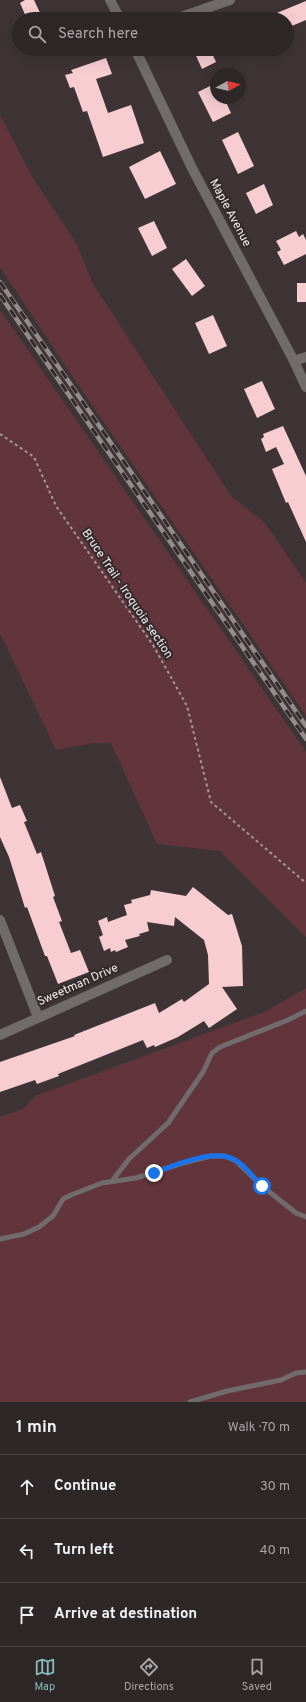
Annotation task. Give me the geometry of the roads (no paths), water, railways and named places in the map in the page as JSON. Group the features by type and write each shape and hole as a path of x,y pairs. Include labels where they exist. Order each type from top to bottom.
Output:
{"street":[{"path":"110,0 116,12"},
{"path":"195,12 230,0"},
{"name":"Maple Avenue","path":"138,56 193,170 294,361 306,387"},
{"path":"294,361 306,357"},
{"path":"0,920 38,1017"},
{"name":"Sweetman Drive","path":"0,1035 167,960"}],"lane":[{"path":"112,1181 129,1159 168,1123 201,1075 212,1053 220,1047 288,1020 306,1010"},
{"path":"0,1239 24,1234 38,1227 53,1216 63,1199 71,1195 102,1183 136,1178 205,1157 225,1156 236,1161 262,1186 296,1213 306,1217"},
{"path":"190,1402 227,1391 281,1380 296,1373 306,1372"}],"railway":[{"path":"0,282 306,726"},
{"path":"0,295 306,739"}]}
